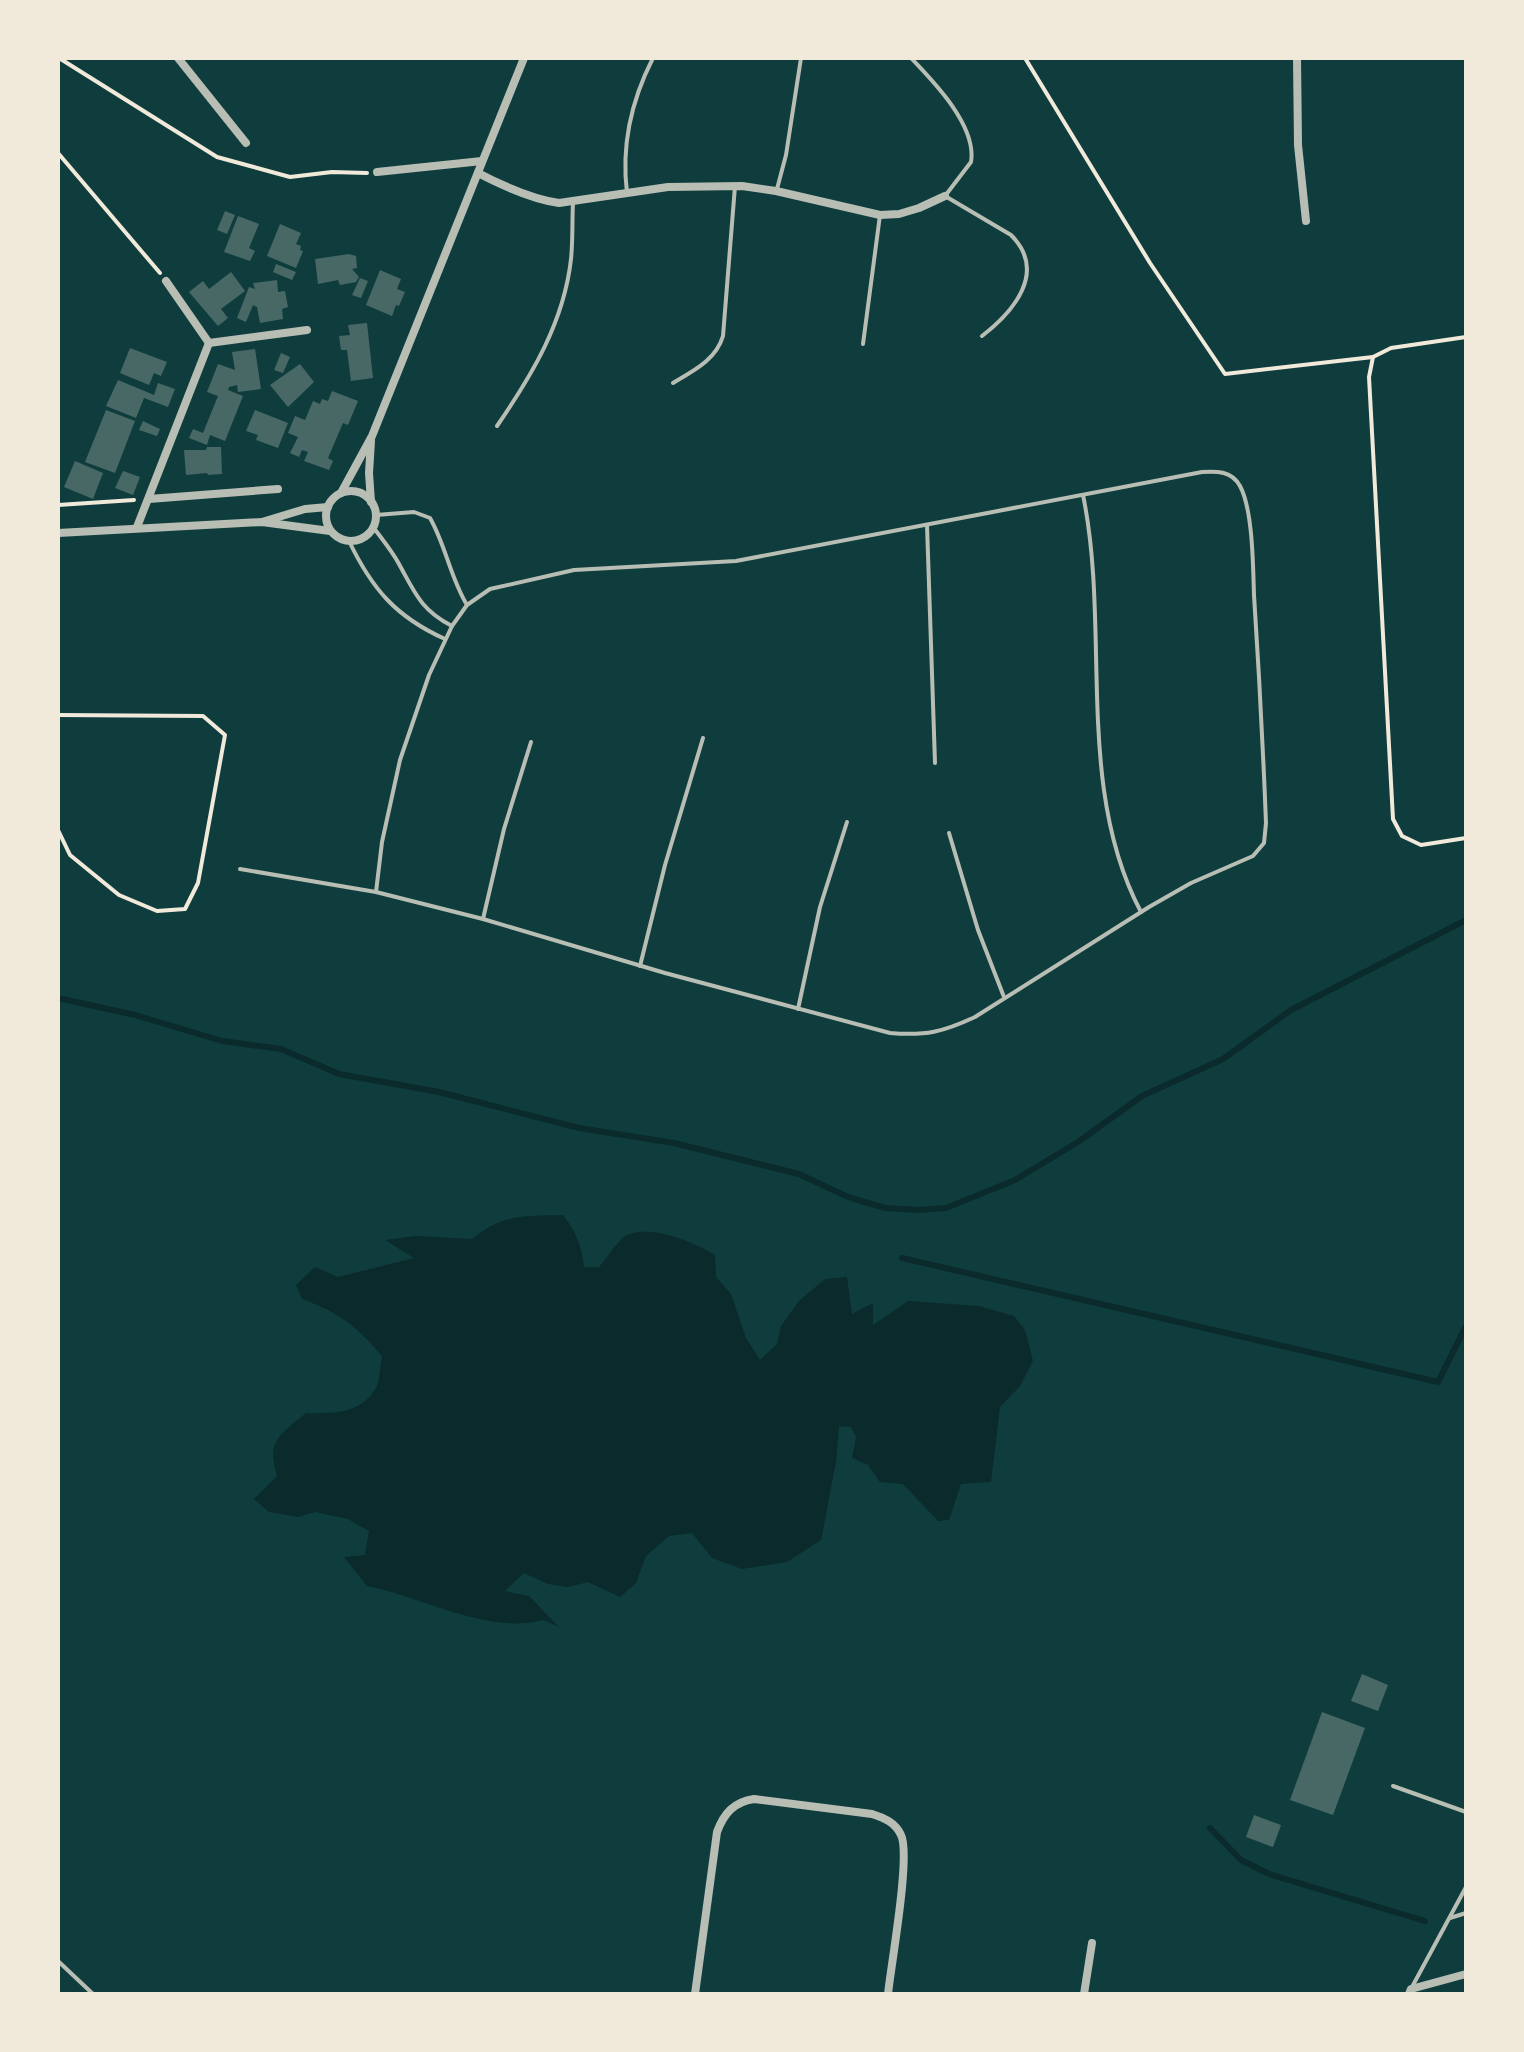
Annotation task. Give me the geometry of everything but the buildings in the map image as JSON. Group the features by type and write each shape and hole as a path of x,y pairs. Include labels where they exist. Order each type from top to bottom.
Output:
{"street":[{"path":"178,58 246,143"},
{"path":"330,531 326,519 328,507 341,493 372,436 524,58"},
{"path":"1297,58 1298,145 1306,221"},
{"path":"377,172 482,161"},
{"path":"478,173 544,201 573,203 668,187 735,186 776,191 880,215 899,214 945,196"},
{"path":"166,281 209,343"},
{"path":"209,343 307,330"},
{"path":"137,527 209,343"},
{"path":"58,533 262,522 330,531 339,538 359,540 373,527 376,515 371,502 369,473 372,436"},
{"path":"149,499 278,489"},
{"path":"341,493 352,491 363,494 371,502"},
{"path":"262,522 305,509 328,507"},
{"path":"695,1994 717,1832 728,1811 736,1804 754,1799 872,1814 886,1818 902,1835 905,1859 888,1994"},
{"path":"1084,1994 1092,1943"},
{"path":"1410,1992 1466,1974"}],"lane":[{"path":"627,193 629,126 634,102 653,58"},
{"path":"776,191 786,155 801,58"},
{"path":"911,58 944,94 970,144 971,162 945,196 1011,235 1017,240 1025,260 1026,277 1018,301 982,336"},
{"path":"673,383 708,360 721,344 735,186"},
{"path":"497,426 532,371 558,317 571,258 573,203"},
{"path":"863,344 880,215"},
{"path":"240,869 376,892 890,1033 918,1036 944,1031 975,1017 1191,883 1260,850 1266,834 1252,548 1240,486 1233,477 1216,471 736,561 574,570 490,589 467,605 452,626 429,675 400,760 385,829 376,892"},
{"path":"1083,495 1091,547 1099,718 1106,793 1118,859 1141,912"},
{"path":"376,515 414,512 430,518 443,540 455,584 467,605"},
{"path":"927,525 935,763"},
{"path":"373,527 390,549 423,607 452,626"},
{"path":"349,541 371,583 389,604 423,629 445,639"},
{"path":"640,966 665,865 703,738"},
{"path":"483,919 504,829 531,742"},
{"path":"798,1009 820,907 847,822"},
{"path":"949,833 978,930 1004,997"},
{"path":"1393,1786 1466,1812"},
{"path":"1410,1992 1466,1887"},
{"path":"1448,1918 1466,1913"},
{"path":"58,1961 93,1994"}],"path":[{"path":"59,58 217,157 290,177 332,172 377,172"},
{"path":"1025,58 1150,263 1225,374 1373,357 1391,348 1466,337"},
{"path":"58,153 166,281"},
{"path":"1373,357 1369,377 1393,819 1402,836 1421,845 1466,838"},
{"path":"58,505 149,499"},
{"path":"58,715 203,716 225,735 198,883 185,909 157,911 119,895 70,855 58,830"}],"water":[{"path":"563,1215 578,1240 584,1267 599,1267 617,1243 633,1233 670,1236 715,1255 716,1277 731,1294 746,1338 760,1360 777,1344 781,1326 799,1301 825,1279 847,1277 852,1314 873,1303 873,1325 908,1301 979,1306 1014,1316 1025,1330 1033,1361 1020,1386 1000,1407 991,1482 961,1484 949,1520 938,1521 903,1484 880,1482 868,1465 852,1458 856,1437 851,1427 839,1426 836,1462 821,1540 787,1562 742,1569 712,1558 692,1533 669,1536 646,1556 636,1583 620,1597 588,1582 568,1587 548,1584 524,1573 505,1591 529,1596 559,1627 543,1620 500,1623 478,1619 367,1586 344,1557 365,1555 369,1531 348,1519 315,1512 298,1517 269,1512 254,1499 277,1476 273,1454 282,1433 306,1413 354,1408 370,1397 378,1381 382,1356 373,1346 337,1315 302,1299 296,1285 315,1267 338,1277 414,1258 385,1240 415,1236 472,1239 504,1221 525,1216"}],"waterway":[{"path":"58,998 135,1015 222,1041 281,1049 339,1074 439,1092 579,1128 674,1143 799,1174 848,1197 885,1208 919,1210 946,1208 1015,1180 1078,1142 1142,1096 1223,1059 1291,1010 1466,920"},
{"path":"902,1258 1438,1382 1466,1326"},
{"path":"1210,1828 1241,1860 1269,1874 1425,1921"}]}
